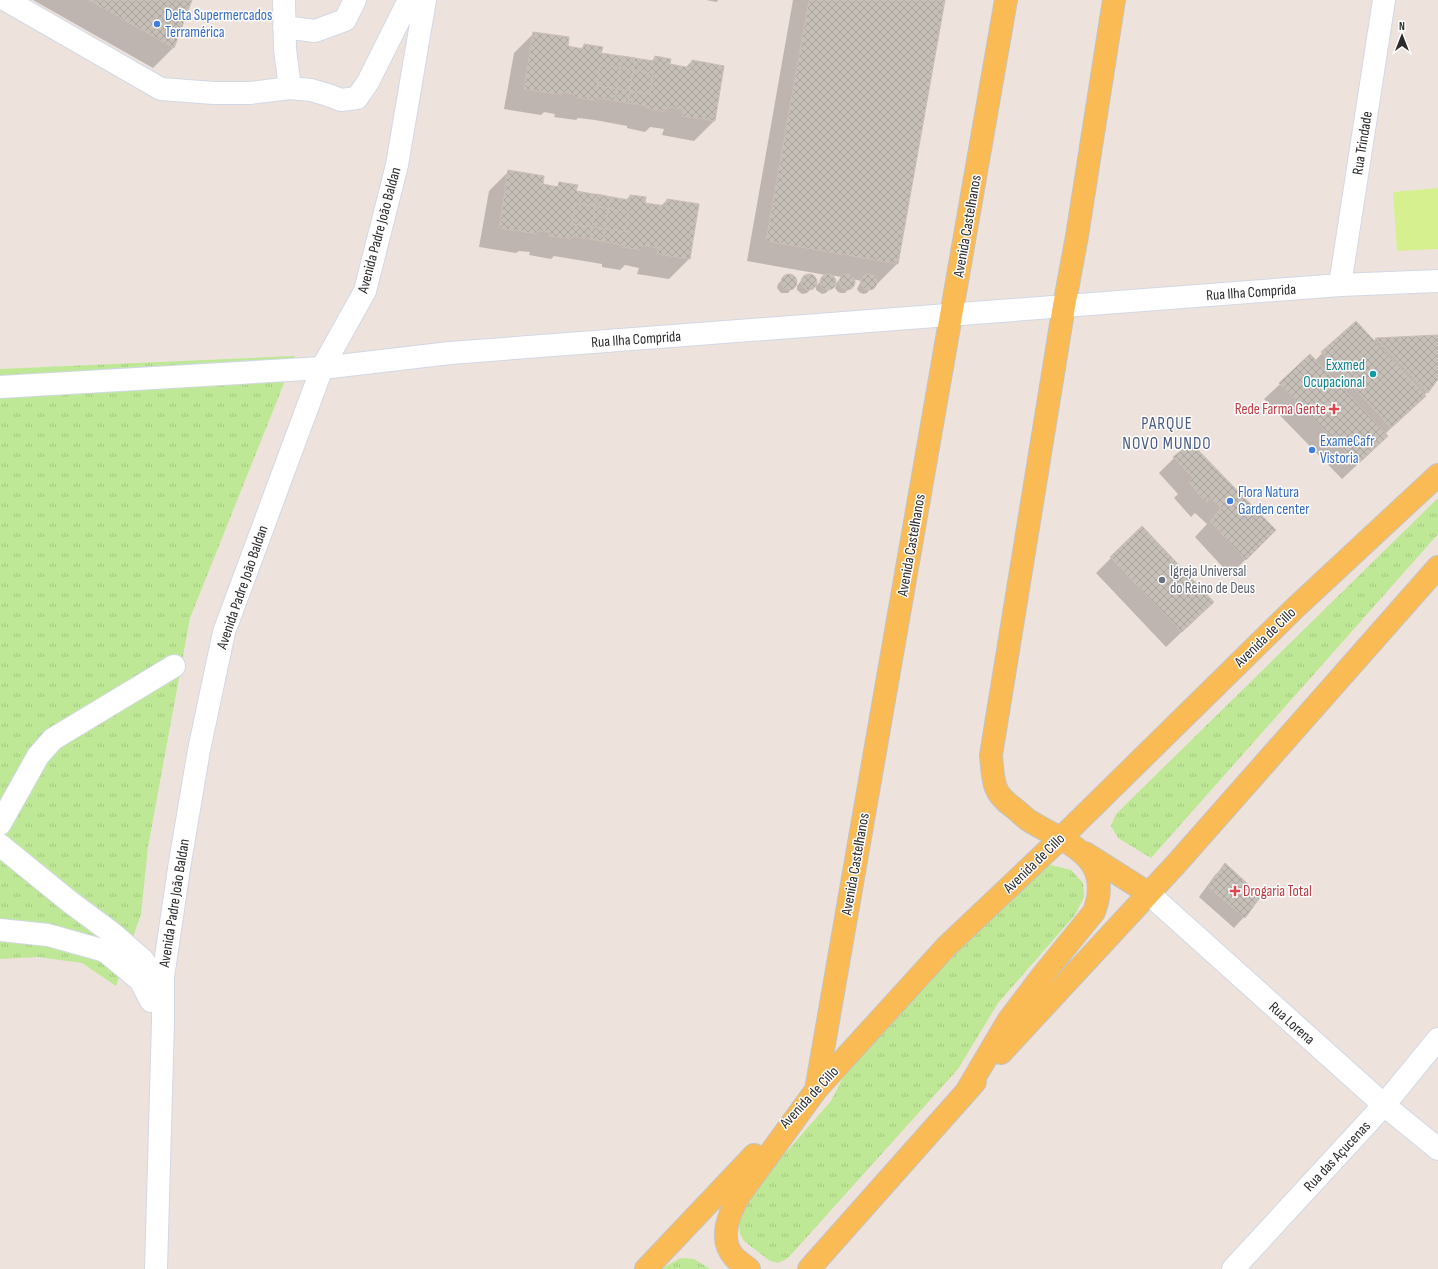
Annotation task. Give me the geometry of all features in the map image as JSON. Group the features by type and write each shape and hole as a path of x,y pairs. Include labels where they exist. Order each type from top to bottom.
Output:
{"main road":[{"name":"Avenida Castelhanos","path":"816,1090 1006,0"},
{"path":"1114,0 1078,229 1064,306 991,755 992,772 996,789 1006,802 1028,819 1148,893"},
{"name":"Avenida de Cillo","path":"646,1269 816,1090 946,947 1061,838 1295,608 1438,475"},
{"path":"809,1269 1029,1021 1177,863 1438,567"},
{"path":"966,1092 1008,1022 1042,976 1094,912 1098,900 1099,888 1097,876 1092,863 1080,850"},
{"path":"749,1269 734,1256 727,1245 726,1230 729,1213 739,1196 816,1090"}],"street":[{"path":"6,0 160,89 214,93 250,93 290,88 328,94 340,100 357,98 368,82 409,0"},
{"path":"284,0 285,49 290,88"},
{"path":"284,27 315,31 345,20 355,0"},
{"name":"Avenida Padre João Baldan","path":"156,1269 163,977 180,862 199,750 224,632 322,368 365,291 397,165 425,0"},
{"name":"Rua Trindade","path":"1340,285 1384,0"},
{"name":"Rua Ilha Comprida","path":"0,387 322,368 450,353 1340,285 1438,282"},
{"path":"0,824 38,756 53,739 174,666"},
{"path":"0,845 144,960 163,992"},
{"name":"Rua Lorena","path":"1148,893 1384,1105 1438,1149"},
{"path":"0,930 48,935 105,951 140,980 163,1022"},
{"name":"Rua das Açucenas","path":"1233,1269 1384,1105 1438,1039"}],"green space":[{"path":"1438,188 1438,249 1397,251 1393,192"},
{"path":"295,356 190,618 148,847 141,914 116,986 82,963 38,957 0,959 0,369"},
{"path":"1438,498 1438,534 1151,858 1118,838 1111,826 1116,814"},
{"path":"1051,865 1071,870 1083,883 1084,897 1075,915 998,1003 958,1069 788,1258 778,1263 770,1261 744,1241 740,1234 738,1217 764,1176 831,1101 854,1056 1033,874"},
{"path":"681,1258 694,1259 710,1269 663,1269"}],"building":[{"name":"Delta Supermercados Terramérica","path":"89,0 192,0 174,48"},
{"path":"809,0 945,0 898,264 766,241"},
{"path":"533,32 569,37 568,46 583,49 584,44 603,47 601,53 654,61 655,56 671,59 670,64 691,68 692,60 724,66 715,121 682,116 683,109 667,107 666,112 646,108 647,106 597,98 597,101 574,97 574,94 562,92 562,95 524,89"},
{"path":"622,56 635,58 628,103 615,101"},
{"path":"600,65 653,73 650,94 597,86"},
{"path":"508,170 544,176 543,184 558,187 559,182 578,185 576,191 629,200 630,195 646,197 645,203 666,206 667,199 699,204 690,259 657,254 658,248 642,245 641,250 572,236 572,239 549,236 549,232 537,231 537,234 499,228"},
{"path":"597,194 610,197 603,241 590,239"},
{"path":"575,203 628,212 625,232 572,224"},
{"path":"789,274 796,279 797,282 792,289 789,290 782,285 781,282 786,275"},
{"path":"809,274 816,279 817,282 812,289 809,290 802,285 801,282 806,275"},
{"path":"828,274 835,279 836,282 831,289 828,290 821,285 820,282 825,275"},
{"path":"847,274 854,279 855,282 850,289 847,290 840,285 839,282 844,275"},
{"path":"869,274 876,279 877,282 872,289 869,290 862,285 861,282 866,275"},
{"name":"Exxmed Ocupacional","path":"1356,321 1426,396 1391,428 1321,352"},
{"path":"1438,335 1438,379 1428,393 1375,338"},
{"name":"Rede Farma Gente","path":"1310,354 1388,436 1358,464 1279,383"},
{"name":"Flora Natura Garden center","path":"1191,443 1276,530 1246,560 1210,521 1221,508 1210,498 1206,503 1189,482 1193,478 1173,457"},
{"name":"Igreja Universal do Reino de Deus","path":"1142,526 1214,602 1182,632 1110,557"},
{"name":"Drogaria Total","path":"1225,863 1261,896 1245,918 1208,887"}],"place":[{"name":"Delta Supermercados Terramérica","path":"157,24"},
{"name":"Exxmed Ocupacional","path":"1373,374"},
{"name":"Rede Farma Gente","path":"1334,409"},
{"name":"ExameCafr Vistoria","path":"1312,450"},
{"name":"Flora Natura Garden center","path":"1230,501"},
{"name":"Igreja Universal do Reino de Deus","path":"1162,580"},
{"name":"Drogaria Total","path":"1235,891"}],"district":[{"name":"PARQUE NOVO MUNDO","path":"1167,433"}]}
